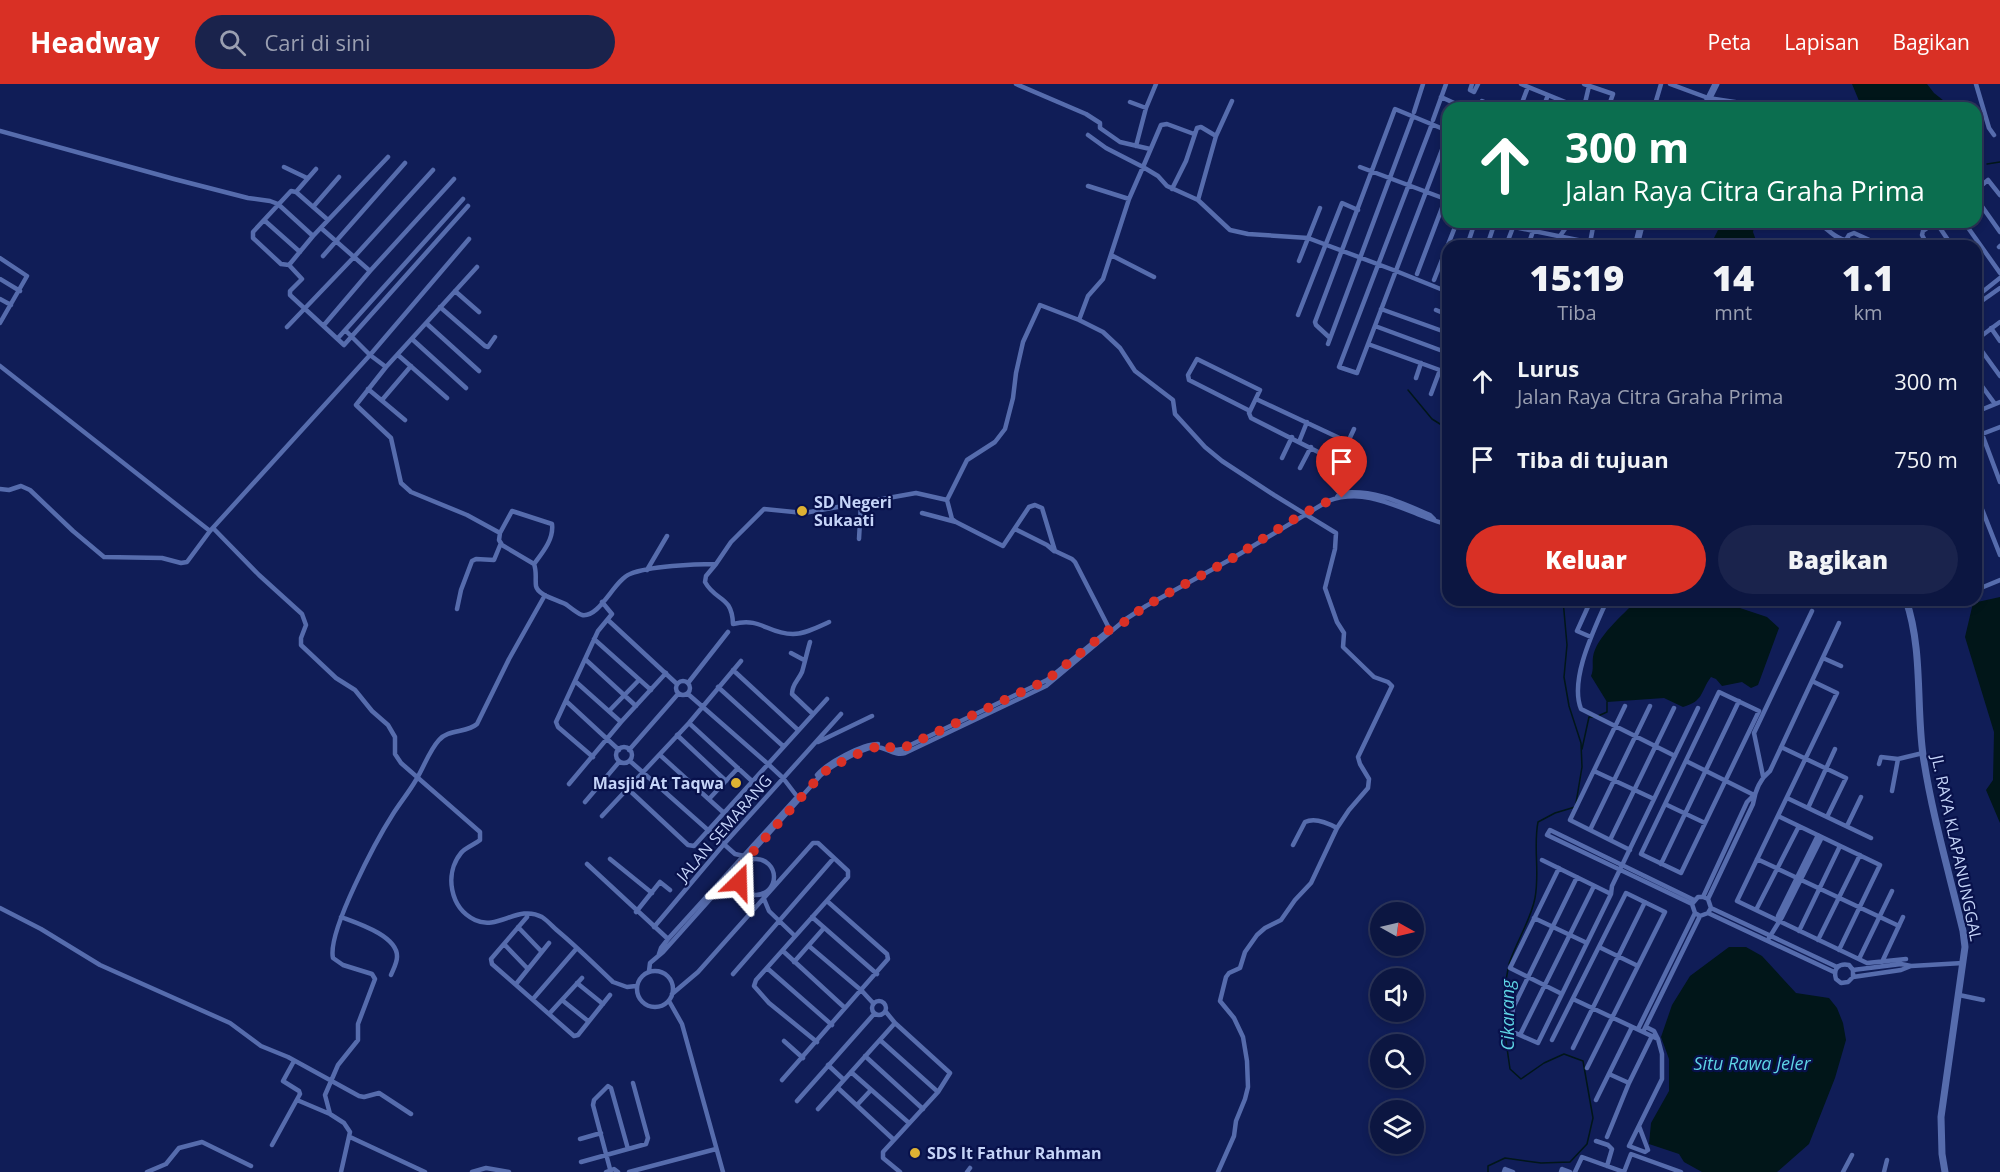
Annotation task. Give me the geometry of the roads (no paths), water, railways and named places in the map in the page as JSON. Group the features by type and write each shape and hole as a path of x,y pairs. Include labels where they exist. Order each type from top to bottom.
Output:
{"street":[{"path":"1016,84 1097,120 1100,128 1111,137 1150,149"},
{"path":"1136,146 1146,108 1156,84"},
{"path":"1423,84 1413,114 1329,341 1315,323 1395,109 1413,114 1442,128"},
{"path":"1442,148 1357,373 1339,367 1446,84"},
{"path":"1472,84 1470,90 1474,92 1478,84"},
{"path":"1521,84 1565,102"},
{"path":"1655,102 1662,84"},
{"path":"1670,84 1708,98 1735,102"},
{"path":"1706,102 1716,84"},
{"path":"1976,84 1981,102"},
{"path":"1585,102 1586,85 1613,94 1610,102"},
{"path":"1523,102 1530,86"},
{"path":"1545,102 1548,95"},
{"path":"1441,97 1452,102"},
{"path":"1130,102 1146,108"},
{"path":"1198,201 1216,136 1232,102"},
{"path":"1982,104 1989,128 1994,135"},
{"path":"1079,320 1089,294 1101,282 1129,199 1158,129 1162,124 1167,124 1194,134"},
{"path":"1173,189 1186,161 1194,134 1199,127 1216,136"},
{"path":"0,131 174,179 278,204 313,236"},
{"path":"1088,135 1158,176 1164,184 1198,201 1230,230 1248,234 1308,238 1442,290"},
{"path":"289,265 313,236 388,157"},
{"path":"323,256 405,163"},
{"path":"284,167 307,178"},
{"path":"1360,167 1442,198"},
{"path":"296,192 316,169"},
{"path":"287,327 433,170"},
{"path":"313,207 339,177"},
{"path":"324,325 454,178"},
{"path":"1992,184 2000,179"},
{"path":"1982,185 1988,180 2000,195"},
{"path":"1088,186 1129,199"},
{"path":"328,220 293,190 287,193 251,234 252,238 281,264 289,265 302,279 290,291 290,295 344,345 468,206"},
{"path":"338,338 463,199"},
{"path":"1298,315 1341,203 1358,210"},
{"path":"1982,206 2000,232"},
{"path":"1299,261 1320,208"},
{"path":"1417,274 1442,210"},
{"path":"264,220 300,252"},
{"path":"321,228 370,271"},
{"path":"1489,240 1493,228"},
{"path":"1522,228 1577,240"},
{"path":"1560,236 1566,228"},
{"path":"1826,228 1838,239 1846,240 1854,233 1869,240"},
{"path":"1925,240 1922,235 1927,228"},
{"path":"1530,240 1533,231"},
{"path":"0,489 24,487 107,558 162,558 185,563 189,561 211,529 370,356 469,239"},
{"path":"1982,248 2000,273"},
{"path":"1112,255 1155,277"},
{"path":"0,258 27,274 27,279 0,321"},
{"path":"1434,280 1442,260"},
{"path":"477,267 386,367 356,405 392,438 401,483 411,492 467,515 500,533"},
{"path":"1982,292 2000,278"},
{"path":"0,279 20,291"},
{"path":"1982,301 2000,288"},
{"path":"455,291 479,312"},
{"path":"0,299 10,305"},
{"path":"956,522 952,519 947,500 967,460 994,442 1005,429 1023,342 1042,304 1098,329 1108,336 1120,348 1135,371 1171,399 1175,414 1222,461 1304,515 1336,533 1335,549 1325,588 1337,622 1344,633 1343,648 1374,677 1392,686 1358,757 1369,779 1368,788 1349,810 1338,828 1307,889 1295,900 1281,920 1260,931 1245,952 1240,968 1229,973 1224,982 1220,1001 1234,1018 1243,1037 1248,1086 1236,1121 1233,1141 1218,1172"},
{"path":"440,307 485,346 488,347 495,337"},
{"path":"1382,309 1442,331"},
{"path":"1436,310 1442,312"},
{"path":"1982,336 2000,322"},
{"path":"426,323 479,371"},
{"path":"1375,326 1442,351"},
{"path":"1991,328 2000,341"},
{"path":"346,331 370,356 386,367"},
{"path":"412,339 466,388"},
{"path":"1368,344 1440,370 1431,394"},
{"path":"1982,350 2000,376"},
{"path":"398,355 447,398"},
{"path":"1250,411 1189,380 1188,375 1197,359 1260,390 1250,411 1251,418 1330,458 1340,459 1354,429"},
{"path":"1416,378 1421,363"},
{"path":"0,366 211,529 302,614 306,625 300,643 304,650 336,678 351,686 372,711 388,725 395,737 397,758 417,779 480,832 480,840 462,852 453,867 451,876 454,898 460,908 475,920 484,923 523,913 541,917 613,982 627,987 636,986"},
{"path":"382,400 411,366"},
{"path":"1982,385 1997,403 1982,409"},
{"path":"368,389 405,420"},
{"path":"1256,399 1348,441"},
{"path":"1299,442 1306,422"},
{"path":"2000,427 1982,434 2000,482"},
{"path":"1282,458 1292,438"},
{"path":"1300,468 1311,447"},
{"path":"1330,458 1323,473 1340,496"},
{"path":"829,622 796,634 768,629 754,622 733,624 733,613 729,604 705,582 710,571 731,542 764,509 804,513 916,494 947,500"},
{"path":"649,972 650,963 742,862 822,769 872,744 888,749 902,749 1059,674 1110,631 1146,606 1340,496 1361,496 1383,500 1442,522"},
{"path":"859,539 861,503"},
{"path":"922,513 956,522 1003,546 1029,507 1039,506 1044,512 1055,551"},
{"path":"1982,510 1998,542 2000,555"},
{"path":"457,609 461,590 472,561 476,559 494,560 501,543 500,533 512,511 552,524 546,548 534,564"},
{"path":"1015,529 1070,557 1075,562 1110,631"},
{"path":"647,570 667,536"},
{"path":"501,543 534,564 536,586 539,592 583,615 590,614 626,576 647,570 716,564"},
{"path":"1982,588 2000,580"},
{"path":"330,1114 325,1099 330,1080 358,1040 358,1024 375,979 372,974 343,965 333,958 332,952 341,917 392,815 441,738 477,724 545,595"},
{"path":"593,758 556,724 594,639 612,614 602,603"},
{"path":"1588,606 1577,631 1591,637"},
{"path":"1604,606 1591,637 1579,681 1578,703 1587,714 1675,756"},
{"name":"JL. RAYA KLAPANUNGGAL","path":"1909,606 1914,634 1923,753 1936,830 1963,931 1965,947 1941,1117 1945,1172"},
{"path":"1763,776 1754,733 1812,611"},
{"path":"608,620 677,684"},
{"path":"1693,902 1705,898 1753,804 1754,795 1763,776 1770,771 1839,623"},
{"path":"688,682 728,632"},
{"path":"594,639 651,690"},
{"path":"810,642 802,672 793,686 792,694 813,714"},
{"path":"791,653 804,660"},
{"path":"1823,658 1840,666"},
{"path":"585,659 636,706"},
{"path":"602,816 689,723 741,661"},
{"path":"733,670 798,730"},
{"path":"569,784 621,722 666,674"},
{"path":"609,711 639,680"},
{"path":"575,681 621,722"},
{"path":"678,694 675,687 677,684 680,681 688,682"},
{"path":"1812,681 1837,693 1737,901 1867,963 1906,959"},
{"path":"688,682 690,686 688,693"},
{"path":"718,687 783,746"},
{"path":"1719,692 1758,711 1681,873 1641,854 1686,761 1719,692"},
{"path":"688,693 794,788 798,798"},
{"path":"678,694 681,696 688,693"},
{"path":"629,750 678,694"},
{"path":"628,789 689,846 694,846 827,699"},
{"path":"566,701 619,750"},
{"path":"1661,864 1739,701"},
{"path":"1625,706 1570,820 1630,850"},
{"path":"1590,830 1650,706"},
{"path":"1610,840 1674,708"},
{"path":"1577,877 1513,1008 1511,1028 1513,1032 1538,1043 1698,708"},
{"name":"JALAN SEMARANG","path":"654,927 724,844 841,714"},
{"name":"JALAN SEMARANG","path":"813,745 872,716"},
{"path":"689,723 753,782"},
{"path":"676,735 726,781"},
{"path":"1781,747 1846,778 1827,817"},
{"path":"619,750 622,748 629,750 632,755 630,761"},
{"path":"1808,808 1835,749"},
{"path":"619,750 616,758 619,762"},
{"path":"1879,765 1881,757 1898,759 1923,753"},
{"path":"660,755 724,813"},
{"path":"1892,791 1898,759"},
{"path":"619,762 630,761"},
{"path":"630,761 742,862"},
{"path":"1686,761 1754,795"},
{"path":"585,802 619,762"},
{"path":"709,799 738,768"},
{"path":"1594,771 1654,799"},
{"path":"1847,826 1861,797"},
{"path":"1787,798 1871,838"},
{"path":"1665,804 1705,823"},
{"path":"1778,816 1880,865 1839,950"},
{"path":"1293,845 1308,820 1316,820 1338,828"},
{"path":"1756,910 1798,826"},
{"path":"1549,832 1693,902 1698,915 1648,1016 1609,1074 1596,1100"},
{"path":"1769,939 1782,917 1820,836"},
{"path":"672,994 698,972 813,843 819,844 849,874 756,980 756,988 769,1003 817,1042"},
{"path":"1799,931 1840,846"},
{"path":"735,854 742,862"},
{"path":"1818,940 1860,855"},
{"path":"610,859 652,893"},
{"path":"659,954 668,939 742,862 755,859 769,864 775,877 772,890 757,896 743,889 738,874 742,862"},
{"path":"733,975 833,859"},
{"path":"1757,859 1899,926"},
{"path":"1542,860 1611,894"},
{"path":"587,864 636,912 668,939"},
{"path":"1559,868 1510,968 1562,994"},
{"path":"636,912 660,882 670,890"},
{"path":"1520,1035 1594,886"},
{"path":"1859,959 1892,891"},
{"path":"1552,1040 1626,893 1665,912 1587,1068"},
{"path":"1705,898 1711,908 1769,939"},
{"path":"764,899 769,911"},
{"path":"782,1080 888,959 887,954 827,901"},
{"path":"1573,1048 1645,902"},
{"path":"757,907 769,911 795,936"},
{"path":"0,908 41,929 100,965 224,1021 261,1046 294,1060 362,1097 379,1093 411,1114"},
{"path":"1708,914 1711,908"},
{"path":"1698,915 1708,914 1835,970"},
{"path":"341,917 372,930 391,943 397,954 391,975"},
{"path":"527,917 491,962 574,1036 578,1035 610,995"},
{"path":"812,917 877,974"},
{"path":"1882,962 1903,917"},
{"path":"1534,918 1587,943"},
{"path":"518,927 542,952"},
{"path":"794,962 824,928"},
{"path":"516,984 549,943"},
{"path":"504,944 528,969"},
{"path":"809,946 862,991 873,1003 874,1014"},
{"path":"1599,947 1638,966"},
{"path":"532,999 577,948"},
{"path":"783,951 845,1008"},
{"path":"1853,970 1901,964 1911,966 1964,963"},
{"path":"1835,970 1842,964 1849,965 1853,970 1853,977"},
{"path":"1835,970 1836,979 1841,983 1848,982 1853,977 1901,970 1911,966"},
{"path":"767,968 832,1025"},
{"path":"658,971 667,975 672,984 669,1001 659,1007 647,1006 639,998 636,986 640,977 649,972 658,971"},
{"path":"549,1014 582,978"},
{"path":"578,983 603,1004"},
{"path":"1959,995 1983,1000"},
{"path":"1573,999 1658,1039"},
{"path":"562,1000 588,1022"},
{"path":"669,1001 682,1024 723,1172"},
{"path":"873,1003 877,1001 885,1003 886,1012 895,1023 950,1072 938,1092 883,1152 882,1156 900,1172"},
{"path":"874,1014 878,1016 886,1012"},
{"path":"797,1101 874,1014"},
{"path":"1640,1029 1648,1016"},
{"path":"818,1109 895,1023"},
{"path":"1638,1126 1648,1150 1645,1152 1629,1146 1638,1126 1662,1079 1662,1054 1654,1031 1640,1029"},
{"path":"1607,1137 1629,1083 1652,1036"},
{"path":"880,1040 938,1092"},
{"path":"784,1041 803,1058"},
{"path":"865,1056 923,1108"},
{"path":"272,1145 300,1092 283,1080 294,1060"},
{"path":"828,1065 844,1080"},
{"path":"851,1072 909,1123"},
{"path":"1609,1074 1629,1083"},
{"path":"581,1162 645,1144 648,1138 633,1083"},
{"path":"618,1172 614,1169 608,1171 607,1155 593,1103 610,1086 628,1149"},
{"path":"838,1088 894,1140"},
{"path":"856,1105 871,1090"},
{"path":"297,1100 330,1114 348,1127 350,1137 341,1172"},
{"path":"580,1139 601,1133"},
{"path":"350,1137 425,1172"},
{"path":"1596,1141 1612,1149 1607,1166"},
{"path":"147,1172 166,1164 179,1148 202,1142 250,1166"},
{"path":"629,1172 716,1149"},
{"path":"1575,1172 1582,1157 1624,1172 1631,1154 1663,1169 1681,1172"},
{"path":"1843,1172 1852,1155"},
{"path":"1884,1172 1887,1160"},
{"path":"472,1172 486,1168 509,1172"},
{"path":"1504,1172 1505,1169 1513,1172"},
{"path":"1562,1172 1562,1169 1570,1172"}],"water":[{"path":"1852,84 1927,84 1945,102 1860,102"},
{"path":"1719,228 1754,228 1756,240 1713,240"},
{"path":"2000,597 2000,823 1986,790 1993,780 1994,732 1965,637 1972,606 1982,606 1982,601"},
{"path":"1631,606 1734,606 1767,617 1779,628 1758,685 1751,688 1742,682 1722,686 1711,677 1698,699 1683,707 1664,698 1607,702 1591,676 1595,649 1611,627"},
{"name":"Situ Rawa Jeler","path":"1729,947 1746,947 1762,956 1796,993 1829,998 1837,1008 1843,1023 1846,1040 1835,1078 1809,1144 1777,1172 1702,1172 1684,1162 1679,1154 1649,1144 1651,1123 1669,1091 1669,1059 1661,1037 1672,1005 1690,976"}],"waterway":[{"path":"1987,164 2000,162"},
{"name":"Cikarang","path":"1408,390 1432,419 1442,425"},
{"name":"Cikarang","path":"1564,606 1567,645 1564,677 1569,706 1581,743 1582,767 1576,803"},
{"path":"1598,716 1607,712 1607,702"},
{"path":"1582,749 1589,717 1593,717"},
{"name":"Cikarang","path":"1509,964 1535,898 1538,822 1555,813 1575,807"},
{"name":"Cikarang","path":"1488,1172 1488,1166 1505,1158 1541,1163 1570,1162 1587,1144 1593,1118 1583,1061 1564,1054 1544,1063 1521,1079 1510,1069 1506,1041 1504,992 1508,969"}],"place":[{"name":"SD Negeri Sukaati","path":"802,511"},
{"name":"Masjid At Taqwa","path":"736,783"},
{"name":"SDS It Fathur Rahman","path":"915,1153"}]}
